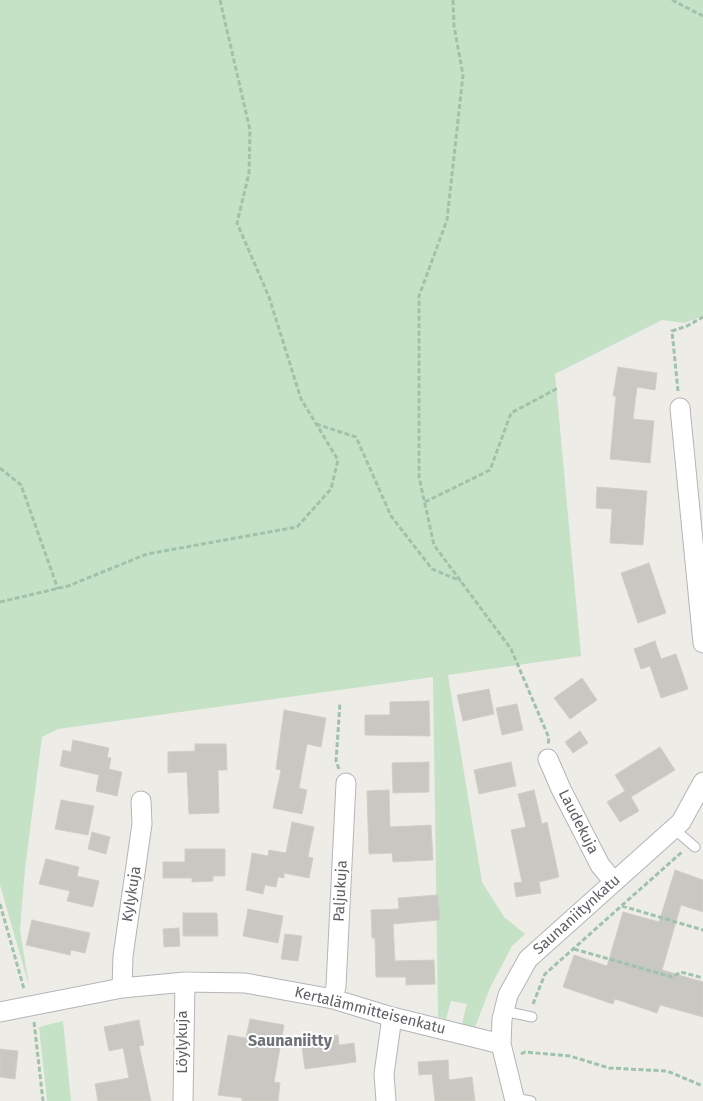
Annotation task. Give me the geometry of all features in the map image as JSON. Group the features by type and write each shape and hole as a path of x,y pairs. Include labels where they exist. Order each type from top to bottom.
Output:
{"street":[{"path":"680,408 703,643"},
{"name":"Laudekuja","path":"548,759 561,789 600,865 614,882"},
{"name":"Saunaniitynkatu","path":"520,1100 503,1052 502,1019 508,995 528,959 681,822 703,782"},
{"name":"Paljukuja","path":"333,999 336,986 346,783"},
{"name":"Kylykuja","path":"122,988 123,956 142,824 141,801"},
{"name":"Kertalämmitteisenkatu","path":"0,1012 33,1017 122,988 185,982 245,983 333,999 503,1052"},
{"name":"Löylykuja","path":"183,1101 185,982"},
{"path":"386,1101 384,1074 392,1017"}],"lane":[{"path":"674,829 693,846"},
{"path":"504,1011 530,1017"}],"path":[{"path":"0,602 68,586 147,554 297,527 331,489 338,460 301,399 269,297 237,223 250,173 250,130 220,0"},
{"path":"453,0 454,26 463,75 447,220 419,296 419,477 434,545 511,649 549,738 548,759"},
{"path":"672,0 703,16"},
{"path":"680,408 672,331 687,326 703,317"},
{"path":"425,502 490,470 511,413 558,388"},
{"path":"316,424 356,437 391,516 432,569 461,582"},
{"path":"0,468 21,485 58,588"},
{"path":"340,703 336,761 346,783"},
{"path":"530,1017 545,974 621,906 693,846"},
{"path":"0,904 33,1017 43,1101"},
{"path":"621,906 703,930"},
{"path":"573,948 672,977 680,972 703,978"},
{"path":"503,1052 570,1056 609,1068 667,1071 703,1086"}],"green space":[{"path":"0,0 703,0 703,316 684,323 662,320 555,374 581,656 448,675 482,882 504,917 525,934 512,946 490,988 474,1030 461,1027 467,1004 451,1001 446,1019 438,1017 433,677 58,729 42,737 25,869 20,930 29,986 0,885"},
{"path":"63,1021 71,1101 47,1101 39,1027"}],"building":[{"path":"618,367 657,373 655,390 637,387 633,419 654,421 650,463 610,459 616,396 613,396"},
{"path":"597,487 647,491 643,545 610,543 612,509 596,508"},
{"path":"649,563 666,613 638,623 621,573"},
{"path":"655,641 661,659 676,654 688,689 661,698 650,666 641,669 634,649"},
{"path":"582,678 597,700 570,719 554,698"},
{"path":"489,689 494,714 463,721 457,695"},
{"path":"429,701 430,736 365,735 365,715 390,715 390,702"},
{"path":"517,704 523,730 502,735 496,708"},
{"path":"284,710 326,718 321,747 307,744 299,788 307,790 302,814 273,808 281,770 276,769"},
{"path":"580,731 588,743 573,753 565,742"},
{"path":"73,740 109,748 107,757 111,758 109,769 122,772 117,796 96,791 99,775 60,766 63,750 71,752"},
{"path":"195,744 226,744 227,770 218,770 219,813 189,814 187,772 168,773 168,752 195,751"},
{"path":"660,747 675,770 631,797 639,811 620,822 607,802 625,791 615,775"},
{"path":"429,762 429,792 393,793 392,763"},
{"path":"511,762 516,786 479,794 474,770"},
{"path":"389,790 390,827 431,825 433,860 393,862 392,853 369,854 367,791"},
{"path":"534,790 542,824 547,822 559,877 539,882 541,893 516,897 514,883 522,882 511,830 526,827 518,794"},
{"path":"61,800 94,806 88,835 55,829"},
{"path":"292,822 314,827 308,857 313,858 309,878 284,873 284,878 278,877 276,887 265,885 263,894 246,890 252,853 268,856 269,850 286,853"},
{"path":"92,832 110,837 106,854 88,849"},
{"path":"185,849 225,849 225,876 213,876 213,881 192,882 192,878 163,878 163,862 185,862"},
{"path":"46,859 79,867 77,876 99,881 93,907 67,901 70,891 39,884"},
{"path":"675,870 703,880 703,912 681,905 662,970 703,982 703,1017 660,1005 657,1013 615,999 613,1004 563,987 574,955 607,966 623,912 659,922"},
{"path":"438,895 440,920 393,924 395,961 434,960 435,984 406,985 406,977 376,977 375,938 372,938 371,910 399,909 398,898"},
{"path":"248,909 283,916 278,943 243,936"},
{"path":"183,913 217,913 218,936 183,936"},
{"path":"32,920 90,933 85,953 71,950 70,955 26,945"},
{"path":"179,928 180,946 164,947 163,929"},
{"path":"285,934 302,936 298,961 281,959"},
{"path":"250,1019 284,1025 274,1082 280,1083 278,1101 242,1101 242,1098 218,1095 228,1035 246,1038"},
{"path":"139,1020 144,1045 139,1046 151,1101 98,1101 95,1084 129,1078 123,1048 109,1051 104,1027"},
{"path":"338,1035 339,1045 354,1043 356,1062 305,1069 301,1040"},
{"path":"0,1049 18,1051 15,1079 0,1077"},
{"path":"448,1060 449,1080 472,1077 475,1101 435,1101 432,1074 419,1075 418,1062"}],"district":[{"name":"Saunaniitty","path":"290,1042"}]}
